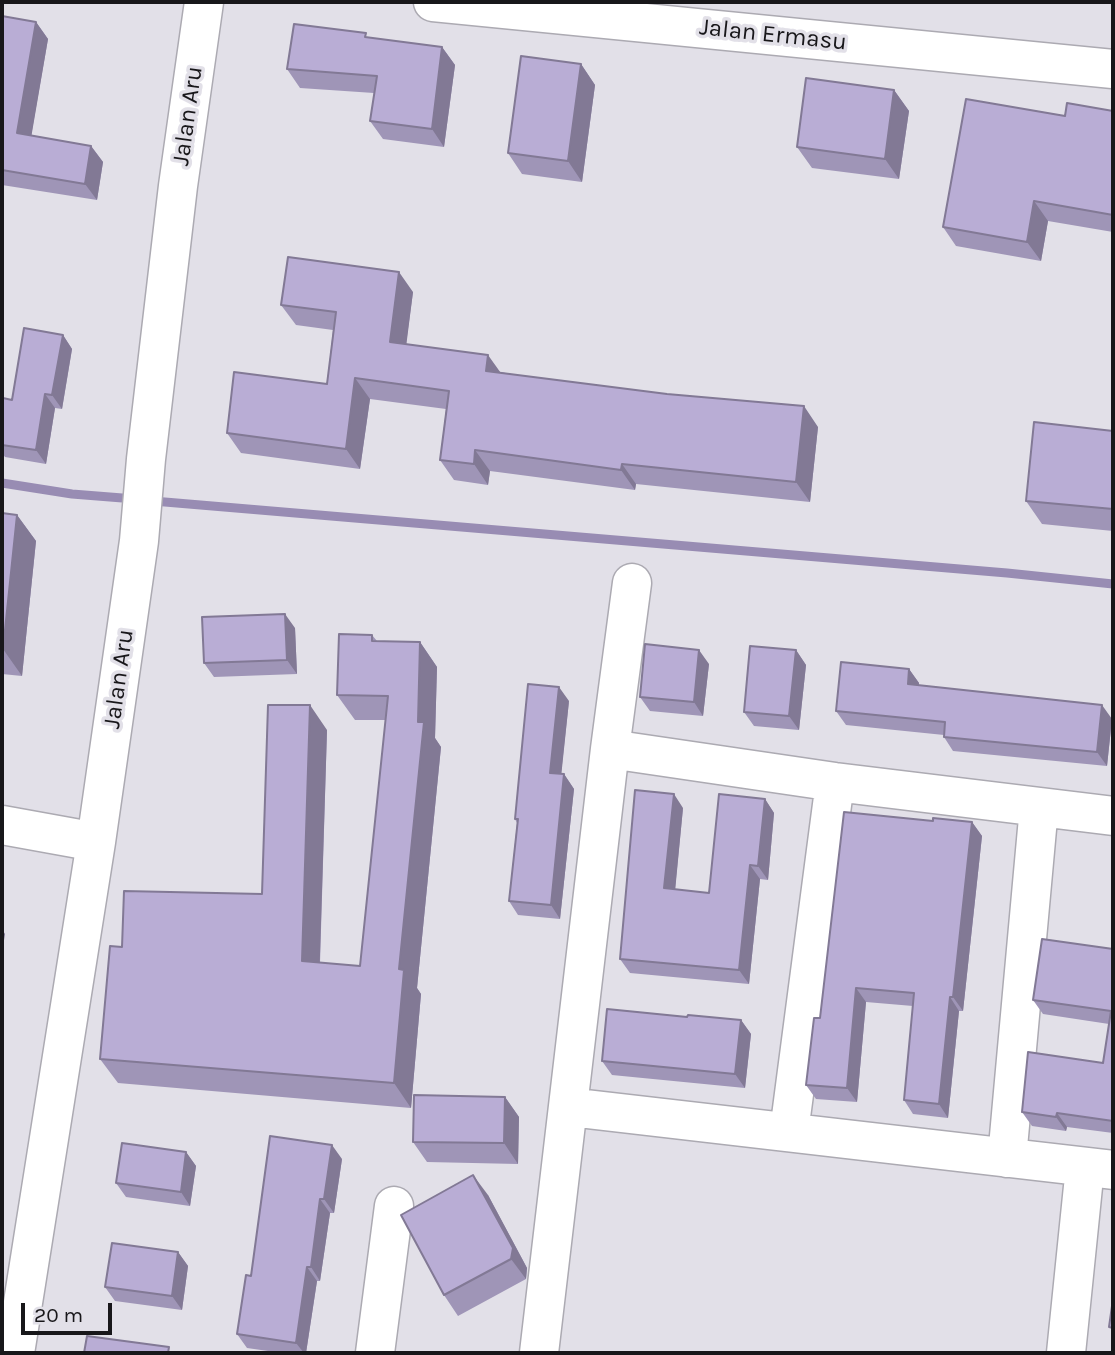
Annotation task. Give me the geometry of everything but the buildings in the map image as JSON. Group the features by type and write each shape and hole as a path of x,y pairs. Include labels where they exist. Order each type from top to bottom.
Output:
{"street":[{"name":"Jalan Aru","path":"15,1353 96,842 139,541 178,186 204,2"},
{"name":"Jalan Ermasu","path":"433,2 1113,69"},
{"path":"539,1353 632,583"},
{"path":"610,749 835,782 1113,816"},
{"path":"789,1132 835,782"},
{"path":"1007,1158 1039,807"},
{"path":"2,825 96,842"},
{"path":"569,1107 1099,1169 1066,1353"},
{"path":"375,1353 394,1206"}],"waterway":[{"path":"2,483 72,494 135,499"},
{"path":"153,501 1113,584"}]}
